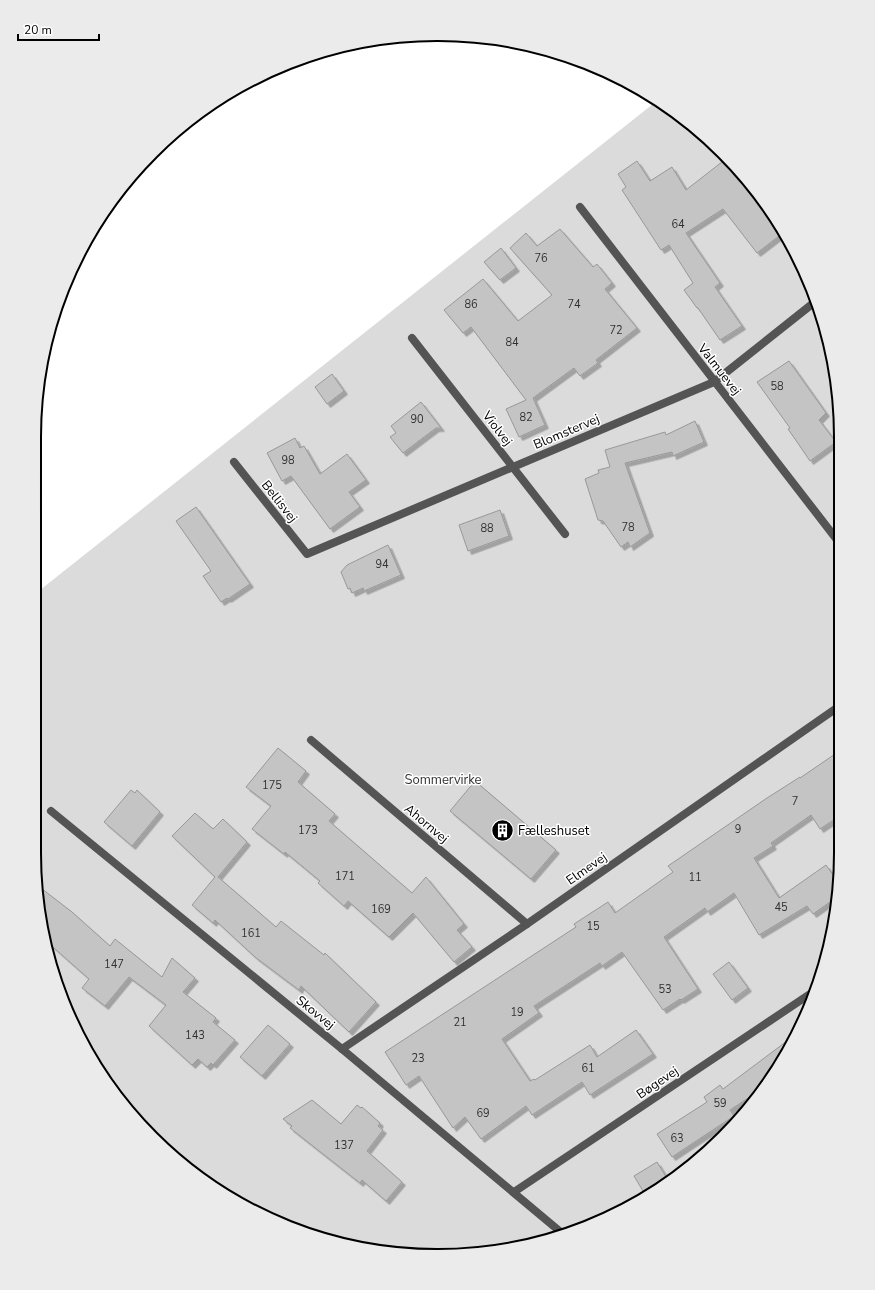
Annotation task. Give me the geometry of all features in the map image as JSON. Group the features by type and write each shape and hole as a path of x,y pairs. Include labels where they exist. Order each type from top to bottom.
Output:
{"lane":[{"name":"Valmuevej","path":"580,207 834,536"},
{"name":"Blomstervej","path":"307,554 714,382 811,305"},
{"name":"Violvej","path":"412,338 514,466 565,534"},
{"name":"Bellisvej","path":"234,462 307,554"},
{"name":"Elmevej","path":"342,1049 527,924 834,710"},
{"name":"Ahornvej","path":"311,740 527,924"},
{"name":"Skovvej","path":"51,810 342,1049 558,1230"},
{"name":"Bøgevej","path":"514,1192 807,996"}],"green space":[{"name":"Sommervirke","path":"652,104 658,108 699,139 736,176 767,217 781,239 804,286 813,310 831,386 834,438 834,852 831,904 820,955 804,1004 781,1051 767,1073 736,1114 718,1133 699,1151 658,1182 636,1196 589,1219 565,1228 515,1241 489,1246 438,1249 386,1246 360,1241 310,1228 286,1219 239,1196 217,1182 176,1151 139,1114 123,1094 94,1051 71,1004 62,980 49,930 44,904 42,878 41,589"}],"building":[{"path":"637,161 650,181 672,167 686,190 722,162 752,196 779,236 757,253 723,209 686,233 720,283 715,287 742,326 720,340 684,290 693,283 669,245 661,250 622,190 626,187 618,174"},
{"path":"560,229 593,267 597,264 612,283 605,289 637,328 596,360 598,363 580,376 574,368 533,398 545,425 519,437 506,409 526,400 471,327 463,333 444,310 483,279 518,321 552,295 510,248 526,233 537,246"},
{"path":"501,248 516,268 500,280 484,262"},
{"path":"789,361 826,413 819,420 834,439 834,443 810,461 788,429 790,428 757,382"},
{"path":"332,374 344,391 327,404 315,387"},
{"path":"421,402 441,428 436,428 403,453 390,437 396,433 391,426"},
{"path":"695,421 704,442 673,456 672,452 625,463 650,533 630,547 628,542 621,547 603,521 598,520 585,479 599,473 598,470 610,467 605,450 665,432 666,435"},
{"path":"295,438 300,448 304,446 320,474 347,454 366,480 349,492 360,507 330,529 291,476 282,481 267,453"},
{"path":"196,507 250,584 221,602 203,576 211,571 176,521"},
{"path":"500,510 509,536 468,551 459,525"},
{"path":"388,545 401,575 364,591 363,588 352,593 350,588 348,589 341,572 347,565"},
{"path":"278,748 306,771 298,782 335,814 329,821 412,893 426,877 464,924 457,930 472,947 454,962 413,913 389,937 348,901 344,906 318,883 320,881 285,852 284,854 252,829 271,806 246,787"},
{"path":"834,755 834,820 820,829 811,815 771,843 773,846 754,858 779,898 826,865 833,875 831,901 813,914 807,906 759,935 734,893 707,912 705,908 664,937 698,989 681,1000 680,999 663,1010 622,952 602,966 600,963 534,1006 539,1013 502,1039 530,1081 535,1080 590,1045 597,1057 636,1030 653,1054 590,1095 582,1082 532,1115 526,1106 481,1139 465,1117 453,1128 419,1076 406,1085 385,1052 576,927 574,924 608,902 615,913 673,872 668,866 767,798"},
{"name":"Fælleshuset","path":"475,781 556,850 531,879 450,811"},
{"path":"131,790 135,793 137,790 160,812 132,846 104,822"},
{"path":"195,813 213,829 223,819 247,842 218,877 276,927 281,921 324,955 325,953 376,1002 349,1032 301,986 299,990 255,957 215,920 213,923 192,905 215,877 172,836"},
{"path":"43,890 72,912 110,946 115,939 162,977 172,958 195,978 183,992 216,1018 213,1022 235,1040 213,1065 211,1063 207,1067 198,1059 192,1065 149,1026 166,1005 129,977 105,1006 82,988 89,979 53,947 44,904"},
{"path":"729,962 748,988 732,1000 713,974"},
{"path":"268,1025 290,1044 262,1076 240,1057"},
{"path":"786,1042 767,1073 749,1097 730,1110 734,1116 672,1157 657,1134 707,1102 704,1097 720,1085 723,1089"},
{"path":"312,1100 341,1124 357,1105 361,1108 362,1107 380,1123 378,1126 383,1130 367,1151 402,1182 386,1201 362,1180 360,1183 290,1128 292,1126 283,1119"},
{"path":"657,1162 666,1176 643,1191 634,1176"}],"place":[{"name":"Fælleshuset","path":"503,830"}]}
